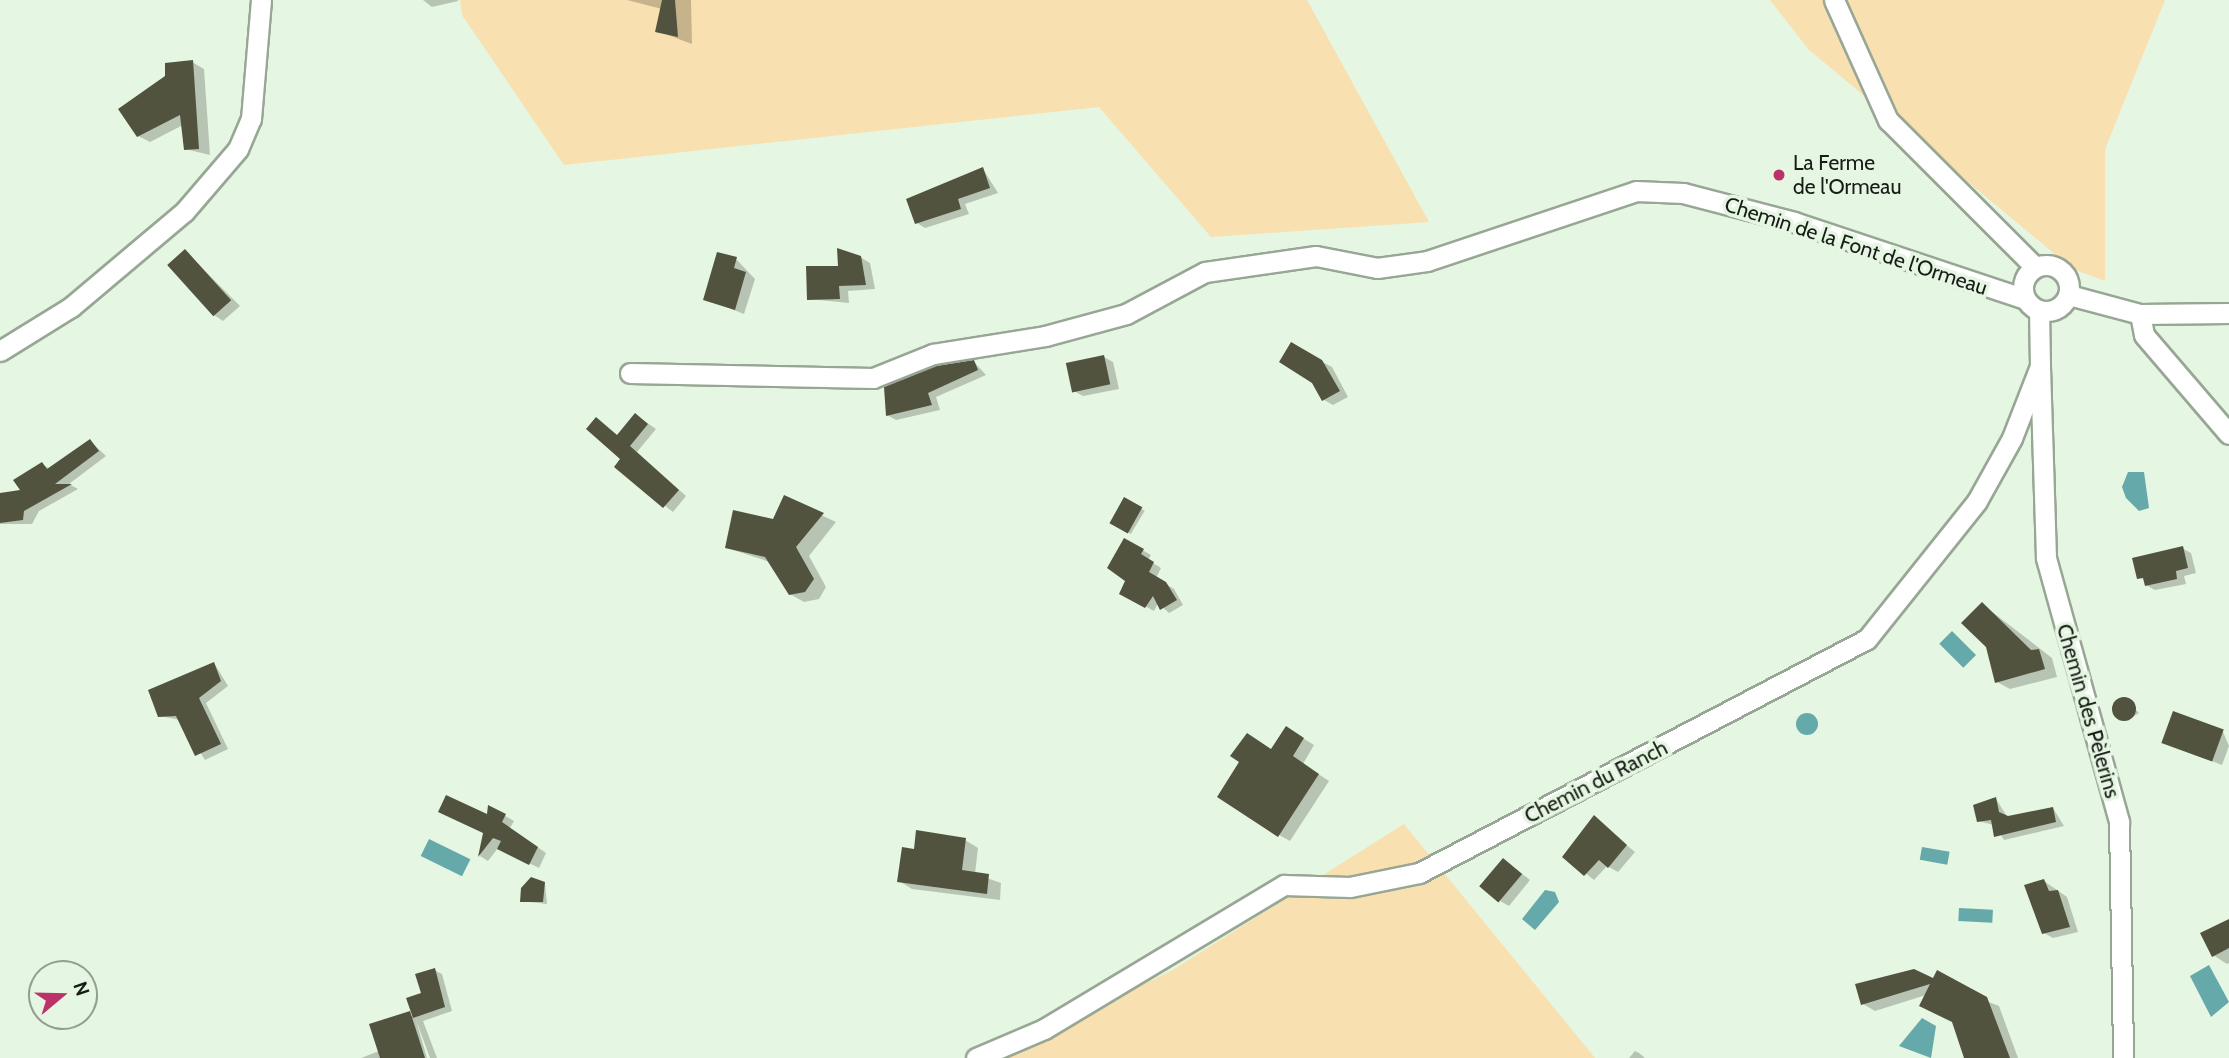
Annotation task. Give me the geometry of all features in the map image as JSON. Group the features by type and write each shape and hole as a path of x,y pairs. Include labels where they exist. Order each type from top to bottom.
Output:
{"street":[{"path":"0,351 71,307 184,212 238,149 251,119 261,0"},
{"path":"1834,0 1888,120 2035,267 2061,270 2069,295"},
{"name":"Chemin de la Font de l'Ormeau","path":"631,373 873,378 933,354 1045,337 1126,314 1205,272 1316,256 1377,268 1427,261 1636,191 1683,193 1794,222 2032,305"},
{"path":"2035,267 2023,281 2032,305 2057,309 2069,295"},
{"path":"2069,295 2140,314 2229,313"},
{"name":"Chemin du Ranch","path":"976,1058 1044,1029 1284,885 1350,887 1419,873 1867,639 1977,501 2012,438 2040,366 2032,305"},
{"path":"2140,314 2144,335 2229,434"},
{"name":"Chemin des Pèlerins","path":"2040,366 2046,558 2119,821 2123,1058"}],"shaded area":[{"path":"460,0 1307,0 1429,222 1211,237 1099,107 564,165 462,15"},
{"path":"1770,0 2165,0 2105,149 2105,281 2073,269 1809,50"},
{"path":"1404,824 1595,1058 989,1058 1171,971"}],"water":[{"path":"2128,472 2144,472 2149,508 2139,511 2126,498 2122,487"},
{"path":"1952,631 1976,655 1963,668 1939,644"},
{"path":"1807,713 1815,716 1818,724 1815,732 1807,735 1799,732 1796,724 1799,716"},
{"path":"429,839 470,859 462,876 421,856"},
{"path":"1922,847 1950,852 1947,865 1920,860"},
{"path":"1545,890 1555,892 1559,902 1535,930 1522,919"},
{"path":"1959,908 1993,910 1992,923 1958,921"},
{"path":"2209,965 2229,1002 2211,1017 2190,976"},
{"path":"1922,1018 1936,1026 1931,1058 1899,1046"}],"building":[{"path":"662,0 675,0 678,37 655,32"},
{"path":"193,60 199,149 184,150 180,115 137,137 118,109 165,76 165,63"},
{"path":"983,167 990,188 958,199 961,209 915,224 906,199"},
{"path":"837,248 861,256 866,285 839,286 840,299 807,300 806,266 838,266"},
{"path":"185,249 231,300 213,316 167,265"},
{"path":"717,252 737,257 734,268 746,272 735,310 703,300"},
{"path":"1291,342 1322,360 1340,391 1322,401 1312,383 1279,362"},
{"path":"1104,355 1110,384 1072,392 1066,363"},
{"path":"974,360 978,370 928,393 932,405 886,416 884,387 936,366"},
{"path":"635,413 648,424 630,446 679,490 663,508 614,467 620,459 586,429 596,417 617,435"},
{"path":"90,439 99,451 55,484 72,484 24,511 23,520 0,523 0,493 20,490 13,480 42,462 47,469"},
{"path":"784,495 824,513 796,547 814,579 805,592 789,595 765,557 725,548 733,510 773,519"},
{"path":"1124,497 1142,507 1128,533 1109,523"},
{"path":"1124,538 1144,549 1141,554 1154,562 1149,572 1166,582 1177,600 1160,610 1153,596 1145,608 1119,594 1125,581 1107,568"},
{"path":"2183,546 2188,568 2176,571 2177,579 2145,586 2143,578 2137,579 2132,558"},
{"path":"1982,602 2031,650 2039,649 2045,669 1995,683 1986,647 1961,623"},
{"path":"214,662 221,681 199,698 221,744 195,756 176,716 158,717 148,690"},
{"path":"2124,697 2135,704 2136,709 2129,720 2124,721 2113,714 2112,709 2119,698"},
{"path":"2173,711 2224,729 2212,761 2161,743"},
{"path":"1286,726 1304,738 1293,756 1319,774 1278,837 1217,797 1239,762 1230,756 1247,733 1271,749"},
{"path":"446,795 487,814 488,805 506,814 502,822 538,847 529,865 497,849 501,841 493,838 478,857 483,833 438,812"},
{"path":"1996,797 1999,812 2008,816 2053,807 2056,822 1994,837 1991,820 1977,822 1973,805"},
{"path":"1594,815 1627,845 1608,868 1599,860 1584,876 1562,857"},
{"path":"916,830 966,838 962,870 989,874 987,894 897,882 902,847 914,849"},
{"path":"1503,858 1522,874 1498,902 1479,886"},
{"path":"531,877 545,882 543,902 520,902 521,888"},
{"path":"2044,879 2049,891 2058,890 2070,927 2042,934 2024,885"},
{"path":"2229,919 2229,948 2212,957 2200,933"},
{"path":"435,968 445,1007 413,1018 406,998 421,993 415,974"},
{"path":"1914,969 1933,978 1937,970 1987,997 2010,1058 1964,1058 1952,1022 1919,1006 1930,984 1861,1005 1855,984"},
{"path":"410,1011 425,1058 380,1058 369,1024"}],"place":[{"name":"La Ferme de l'Ormeau","path":"1779,175"}]}
